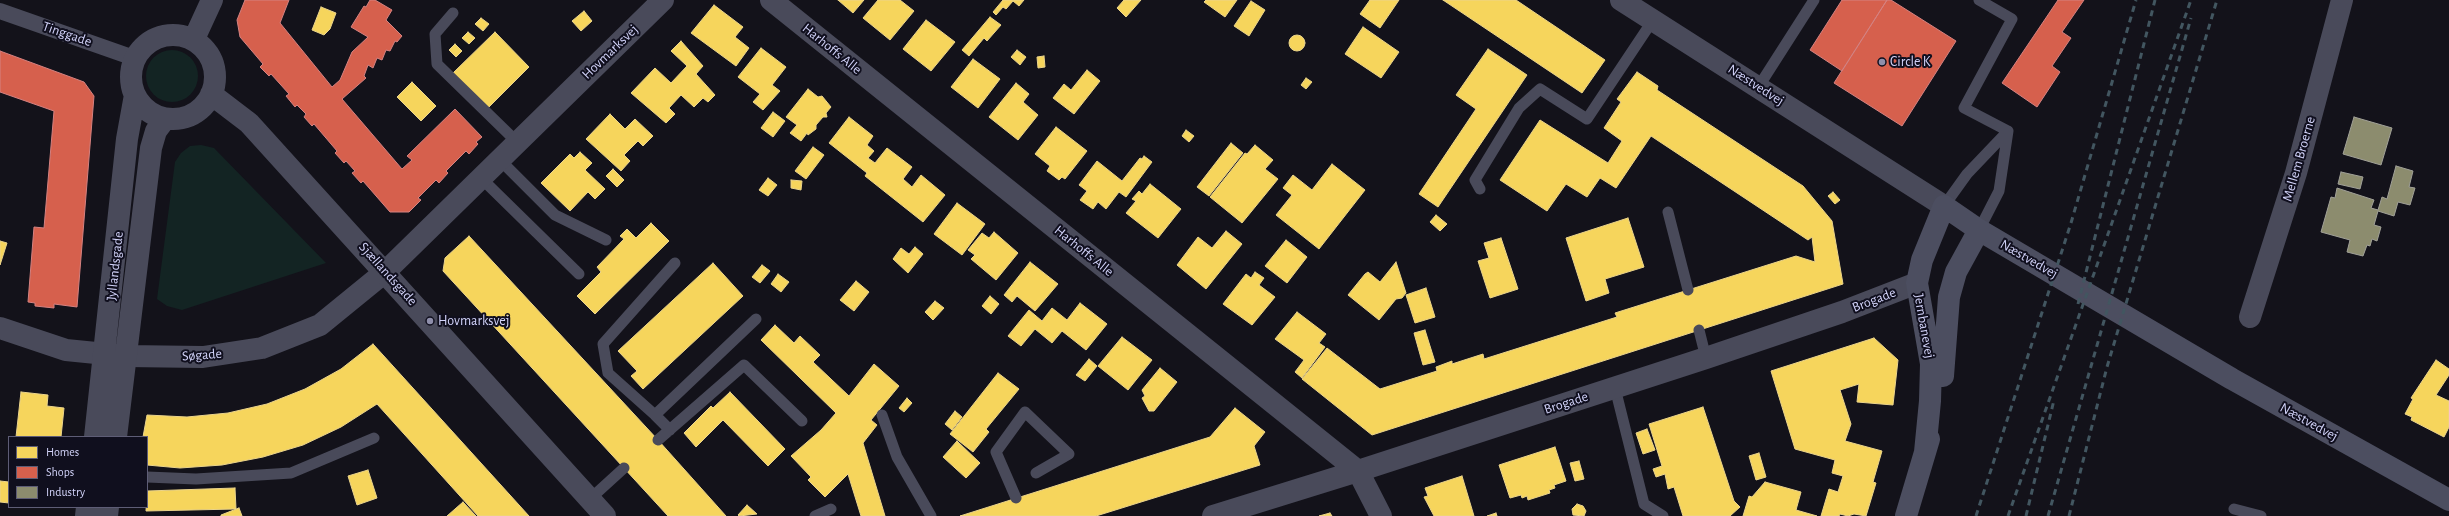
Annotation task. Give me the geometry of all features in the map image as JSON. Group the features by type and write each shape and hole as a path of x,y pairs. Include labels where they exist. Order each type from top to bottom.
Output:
{"main road":[{"name":"Næstvedvej","path":"1944,206 1979,230 2184,350 2449,500"},
{"name":"Jernbanevej","path":"1925,452 1930,400 1931,364 1917,283 1922,260 1944,206"},
{"name":"Jernbanevej","path":"1906,516 1942,395 1943,351 1949,297 1956,272 1979,230"}],"street":[{"path":"194,39 212,0"},
{"name":"Hovmarksvej","path":"385,272 663,0"},
{"name":"Harhoffs Alle","path":"771,0 1358,471 1381,516"},
{"name":"Næstvedvej","path":"1621,0 1759,86 1944,206"},
{"name":"Mellem Broerne","path":"2250,317 2296,173 2342,0"},
{"name":"Tinggade","path":"0,11 134,58"},
{"path":"169,34 194,39 207,52 213,65 215,80 211,94 204,106 192,114 179,119 165,119 152,114 142,106 134,95 130,83 134,58 143,46 155,38 169,34"},
{"name":"Sjællandsgade","path":"211,94 249,123 605,516"},
{"name":"Jyllandsgade","path":"95,436 128,135 134,95"},
{"name":"Jyllandsgade","path":"116,436 150,148 156,131 165,119"},
{"name":"Søgade","path":"0,328 66,350 126,356 203,357 262,348 320,325 385,272"},
{"name":"Brogade","path":"1213,516 1358,471 1706,358 1842,312 1917,283"}],"lane":[{"path":"1759,86 1814,0"},
{"path":"1979,0 2012,19 1964,108 2008,131"},
{"path":"453,13 435,34 437,64 518,142"},
{"path":"1480,190 1475,180 1518,108 1540,89 1587,119 1653,20"},
{"path":"1944,206 1967,174 2008,131"},
{"path":"1979,230 1999,191 2008,131"},
{"path":"500,160 555,215 606,240"},
{"path":"481,178 579,274"},
{"path":"1668,212 1688,290"},
{"path":"670,430 608,373 603,344 675,263"},
{"path":"654,415 756,319"},
{"path":"1699,330 1706,358"},
{"path":"658,440 744,365 802,421"},
{"path":"1615,388 1644,504 1663,516"},
{"path":"1016,498 996,452 1025,412 1069,454 1036,473"},
{"path":"882,415 897,457 931,516"},
{"path":"148,477 196,479 291,473 374,438"},
{"path":"590,499 624,468"},
{"path":"815,516 831,509"},
{"path":"2234,509 2261,516"}],"shaded area":[{"path":"167,50 177,50 191,57 198,71 198,81 191,95 177,102 167,102 157,98 150,91 146,81 146,71 150,61 157,54"},
{"path":"201,145 214,148 326,263 182,310 167,306 157,299 175,162 181,153 190,146"}],"building: Homes":[{"path":"838,0 864,0 853,13"},
{"path":"878,0 900,0 914,11 890,40 863,18"},
{"path":"1003,0 1024,0 1019,6 1013,1 1006,9 1003,7 996,15 993,12"},
{"path":"1124,0 1141,0 1126,17 1117,8"},
{"path":"1206,0 1237,0 1225,17 1204,2"},
{"path":"1370,0 1399,0 1380,28 1360,14"},
{"path":"1443,0 1516,0 1605,60 1582,93"},
{"path":"1251,1 1265,10 1249,36 1234,26"},
{"path":"714,5 743,27 735,37 749,48 736,66 691,33"},
{"path":"321,7 336,13 330,29 324,35 312,30"},
{"path":"584,11 592,21 581,31 572,21"},
{"path":"990,17 1001,25 987,41 984,38 969,56 962,50"},
{"path":"481,18 489,24 483,31 475,24"},
{"path":"926,20 955,42 931,71 903,49"},
{"path":"1363,27 1399,52 1381,78 1345,54"},
{"path":"468,32 475,38 469,44 462,38"},
{"path":"495,32 529,67 488,108 453,73"},
{"path":"1294,35 1300,35 1305,40 1303,49 1300,51 1294,51 1289,46 1289,40"},
{"path":"681,41 703,66 696,74 715,95 708,102 703,98 694,107 681,95 669,108 675,114 666,123 631,93 655,68 671,83 687,66 671,51"},
{"path":"455,44 462,51 456,57 449,50"},
{"path":"761,48 786,67 772,85 780,91 763,110 753,102 760,94 738,77"},
{"path":"1488,49 1527,75 1438,207 1419,194 1476,109 1456,95"},
{"path":"1017,50 1026,57 1020,65 1011,57"},
{"path":"1044,56 1045,67 1038,68 1037,57"},
{"path":"973,59 1000,79 978,108 951,87"},
{"path":"1087,70 1100,81 1074,114 1053,98 1064,84 1071,90"},
{"path":"1637,72 1658,86 1657,90 1803,186 1832,221 1843,284 1372,435 1302,379 1327,348 1380,389 1437,371 1436,367 1452,361 1452,364 1483,354 1484,359 1617,317 1615,313 1796,256 1815,262 1812,237 1808,240 1651,136 1616,188 1600,178 1587,197 1566,184 1547,211 1500,180 1540,120 1608,163 1622,141 1604,128 1621,102 1617,99"},
{"path":"1306,78 1312,82 1306,89 1301,85"},
{"path":"412,82 436,106 421,121 397,97"},
{"path":"1016,83 1029,94 1023,102 1038,115 1018,140 989,117"},
{"path":"808,89 818,97 822,96 831,107 826,113 827,117 823,117 816,125 816,129 808,135 807,133 801,141 790,133 797,125 786,117"},
{"path":"773,112 785,121 773,137 761,128"},
{"path":"610,114 625,129 635,119 653,136 643,146 638,141 624,155 630,161 621,171 586,139"},
{"path":"849,117 873,136 867,145 874,151 868,158 875,163 887,148 912,167 903,179 912,187 921,175 945,195 923,222 865,176 867,173 829,143"},
{"path":"1056,127 1087,151 1065,179 1062,177 1059,180 1047,171 1050,166 1035,154"},
{"path":"1186,130 1194,136 1189,142 1182,136"},
{"path":"1231,143 1243,153 1209,196 1197,187"},
{"path":"1255,145 1273,160 1265,169 1278,179 1242,223 1210,197 1245,153 1247,154"},
{"path":"813,147 824,155 806,179 795,171"},
{"path":"580,152 592,163 585,170 605,189 595,199 588,192 570,211 541,183 570,154 574,158"},
{"path":"1144,156 1152,162 1126,197 1119,192 1106,209 1098,202 1093,209 1080,200 1087,191 1079,185 1097,161 1122,181 1140,158 1142,159"},
{"path":"1332,164 1365,190 1319,249 1276,215 1292,195 1283,188 1293,175 1312,190"},
{"path":"613,169 624,180 617,187 606,176"},
{"path":"768,178 777,185 768,196 759,190"},
{"path":"791,180 802,181 801,190 791,188"},
{"path":"1150,184 1181,209 1158,238 1126,213 1136,201 1132,199 1139,191 1142,194"},
{"path":"1833,192 1840,200 1835,204 1828,196"},
{"path":"957,203 985,224 962,255 934,234"},
{"path":"1436,215 1447,224 1440,231 1430,222"},
{"path":"1628,218 1644,267 1605,279 1609,293 1586,301 1566,238"},
{"path":"651,223 669,241 595,314 577,296 601,272 597,267 624,239 620,236 627,229 636,238"},
{"path":"1226,231 1242,244 1206,289 1177,265 1198,237 1212,248"},
{"path":"994,232 1018,253 996,280 971,259 975,255 968,250 982,233 989,238"},
{"path":"469,236 658,440 726,516 668,516 443,271 445,258"},
{"path":"1501,238 1518,289 1490,298 1478,261 1489,258 1484,243"},
{"path":"1286,240 1307,257 1287,283 1265,266"},
{"path":"0,241 7,243 0,265"},
{"path":"915,247 923,254 908,273 893,259 901,248 909,254"},
{"path":"1030,262 1058,284 1035,311 1017,296 1012,302 1004,295"},
{"path":"1396,262 1406,293 1402,298 1396,299 1379,320 1348,295 1365,274 1368,272 1380,282"},
{"path":"713,263 743,296 643,389 631,376 637,371 618,351"},
{"path":"762,265 770,271 760,283 752,277"},
{"path":"1255,272 1264,278 1259,285 1275,297 1252,325 1223,304 1246,274 1251,278"},
{"path":"778,274 789,282 781,292 771,284"},
{"path":"856,281 869,292 854,311 840,300"},
{"path":"1426,288 1435,317 1415,323 1406,295"},
{"path":"990,296 999,304 991,314 982,306"},
{"path":"935,301 944,308 933,320 925,312"},
{"path":"1080,303 1107,324 1086,350 1062,331 1052,343 1035,329 1021,346 1008,336 1029,310 1042,321 1052,308 1067,320"},
{"path":"1297,312 1326,334 1319,343 1325,347 1302,378 1295,372 1304,360 1275,339"},
{"path":"775,325 794,343 800,336 820,355 813,362 849,396 874,364 899,386 871,420 877,425 863,443 885,516 861,516 848,474 825,497 808,480 811,477 791,456 821,430 836,413 761,340"},
{"path":"1425,330 1435,362 1423,365 1414,333"},
{"path":"1122,337 1152,360 1128,390 1098,366"},
{"path":"1874,338 1898,360 1893,405 1857,402 1859,384 1840,390 1851,424 1845,441 1882,451 1873,482 1876,483 1866,516 1854,514 1848,516 1840,514 1839,516 1821,516 1829,489 1838,492 1843,476 1832,473 1835,460 1795,449 1771,371"},
{"path":"373,344 529,516 478,516 377,404 341,427 303,445 263,457 222,465 180,468 148,465 148,436 143,436 147,415 187,417 228,413 267,404 305,389 341,369"},
{"path":"1089,359 1097,366 1085,381 1076,375"},
{"path":"2436,360 2449,369 2449,375 2436,395 2449,401 2449,427 2444,437 2411,420 2412,417 2405,414 2413,399 2411,398"},
{"path":"1160,368 1177,382 1154,411 1149,411 1142,398 1145,396 1142,390"},
{"path":"998,373 1019,389 986,429 989,432 973,452 950,434"},
{"path":"21,392 48,395 47,406 64,408 61,436 16,436"},
{"path":"730,392 785,449 768,466 723,420 696,447 684,433 711,406 713,408"},
{"path":"907,398 912,403 904,412 899,408"},
{"path":"1703,407 1734,501 1740,507 1730,516 1683,516 1674,487 1668,489 1665,474 1656,477 1653,469 1662,466 1649,424"},
{"path":"1235,408 1265,432 1254,446 1260,465 1096,516 960,516 1210,437"},
{"path":"955,411 962,417 952,430 945,424"},
{"path":"1647,429 1655,450 1643,454 1636,433"},
{"path":"957,441 980,463 966,478 943,457"},
{"path":"1555,447 1566,481 1554,485 1555,488 1549,490 1550,493 1528,500 1527,496 1522,498 1521,495 1510,498 1499,465"},
{"path":"1759,453 1766,477 1756,480 1749,456"},
{"path":"1579,461 1584,479 1575,481 1570,463"},
{"path":"368,470 377,498 357,505 348,476"},
{"path":"1462,476 1474,516 1434,516 1424,497 1428,496 1425,488"},
{"path":"0,481 8,482 8,503 0,502"},
{"path":"1765,482 1801,492 1796,510 1817,516 1743,516 1749,496 1752,497"},
{"path":"235,488 236,509 146,511 146,508 148,508 148,491"},
{"path":"463,502 476,516 447,516"},
{"path":"1577,504 1583,506 1586,511 1584,516 1573,515 1572,509"},
{"path":"747,505 757,514 739,516 738,515"},
{"path":"239,508 242,516 221,516 221,515"},
{"path":"1330,513 1332,516 1319,516"},
{"path":"1496,513 1497,516 1487,516"}],"building: Shops":[{"path":"245,0 289,0 280,23 332,87 340,80 352,52 368,37 351,27 364,6 366,7 370,0 375,0 392,10 386,20 402,36 397,42 395,41 390,51 386,50 382,60 377,58 373,68 368,65 364,76 366,78 342,99 402,169 412,160 407,156 455,109 482,137 476,142 478,144 469,154 466,151 446,171 448,173 439,183 436,180 418,198 421,200 409,212 390,212 363,181 361,183 352,173 355,171 346,161 344,163 335,153 337,151 314,124 312,126 304,117 306,114 297,105 295,107 286,96 289,94 271,74 269,76 260,67 263,64 240,37 237,20"},
{"path":"1842,0 1887,0 1842,71 1810,50"},
{"path":"1887,0 1891,0 1956,41 1902,126 1834,83"},
{"path":"2058,0 2084,0 2062,32 2071,38 2052,66 2060,72 2037,107 2002,83"},
{"path":"0,51 84,82 94,96 77,307 54,304 54,308 35,306 35,303 28,302 34,227 44,228 54,111 0,92"}],"building: Industry":[{"path":"2354,117 2392,128 2381,165 2343,154"},
{"path":"2396,166 2413,171 2409,187 2415,188 2410,205 2398,202 2394,216 2378,211 2374,225 2381,227 2377,241 2372,239 2370,246 2367,245 2363,256 2347,252 2350,240 2321,232 2331,197 2335,198 2337,188 2374,200 2371,208 2378,210 2382,197 2387,199"},
{"path":"2341,172 2363,177 2360,189 2338,184"}],"railway":[{"path":"1976,516 2071,223 2136,0"},
{"path":"2078,304 2155,0"},
{"path":"2008,516 2191,0"},
{"path":"2069,516 2107,367 2217,0"},
{"path":"2048,516 2191,18"},
{"path":"2026,516 2054,400"}],"place":[{"name":"Circle K","path":"1882,62"},
{"name":"Hovmarksvej","path":"430,321"}]}
